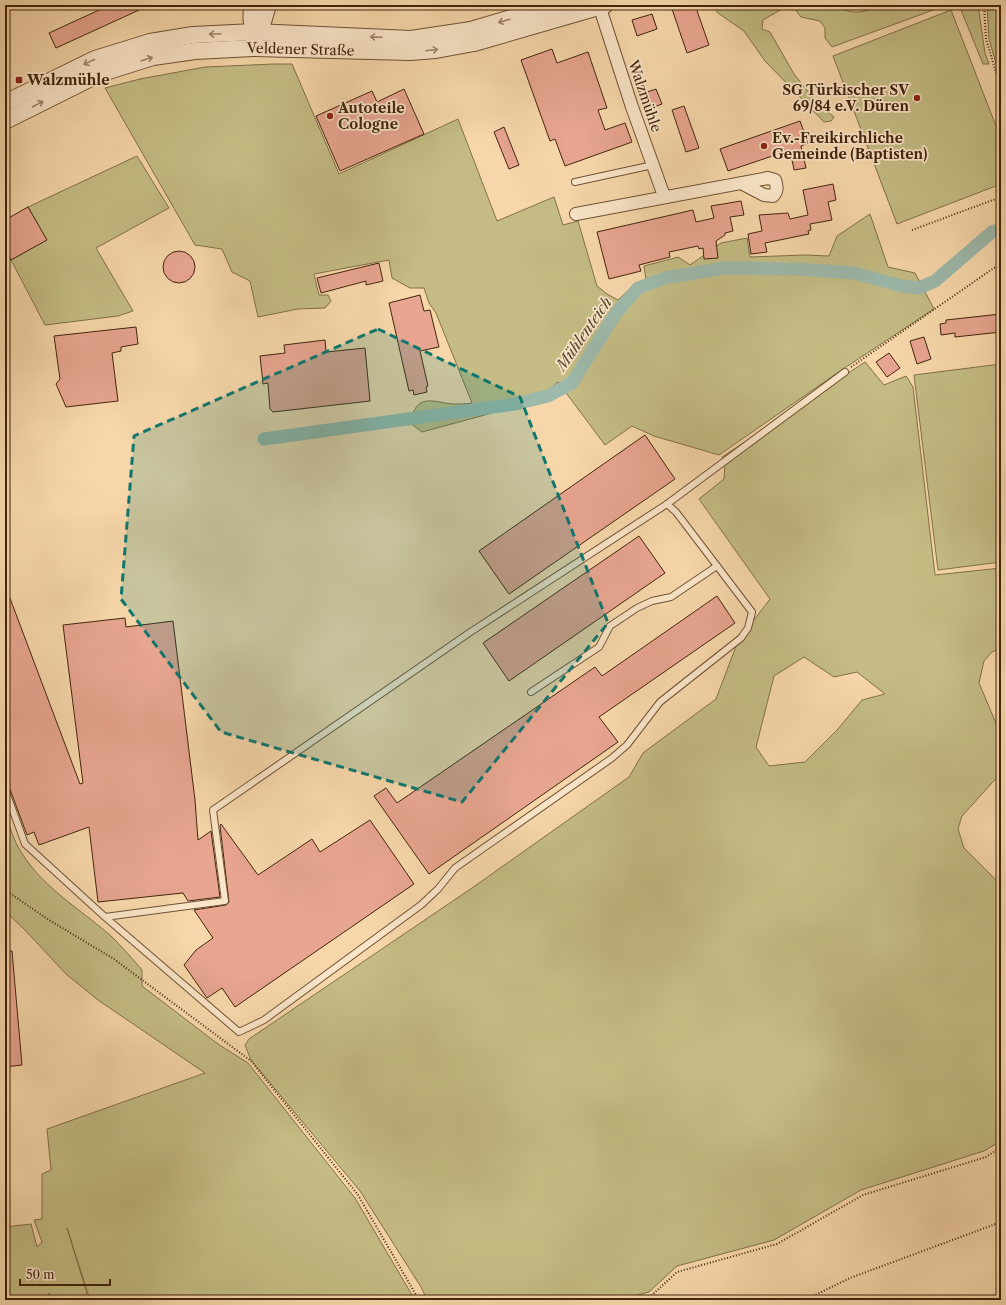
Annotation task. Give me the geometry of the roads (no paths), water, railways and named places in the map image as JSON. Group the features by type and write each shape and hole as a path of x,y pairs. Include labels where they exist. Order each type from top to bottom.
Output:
{"street":[{"path":"253,5 250,20 254,32 253,48"},
{"path":"254,32 263,22 268,5"},
{"name":"Veldener Straße","path":"5,103 95,59 150,42 193,35 254,32 411,39 471,30 555,5"},
{"name":"Veldener Straße","path":"5,121 99,74 153,57 195,51 253,48 410,52 436,50 474,43 602,6"},
{"name":"Walzmühle","path":"602,6 664,196"},
{"path":"576,214 664,196 741,183"}],"lane":[{"path":"574,182 653,164"},
{"path":"105,917 225,901 213,810 469,633 667,504 845,372"},
{"path":"5,789 25,844 105,917 239,1032 264,1020 421,905 438,890 455,868 612,758 627,745 660,702 741,638 748,628 752,612 667,504"},
{"path":"531,692 599,647 610,626 637,608 652,601 671,597 717,566"}],"waterway":[{"name":"Mühlenteich","path":"264,439 515,404 548,396 572,383 616,313 638,288 665,278 725,268 797,269 854,273 902,286 919,288 935,281 992,232 1001,229"}],"place":[{"name":"Walzmühle","path":"19,80"},
{"name":"SG Türkischer SV 69/84 e.V. Düren","path":"917,98"},
{"name":"Autoteile Cologne","path":"330,116"},
{"name":"Ev.-Freikirchliche Gemeinde (Baptisten)","path":"764,146"}]}
